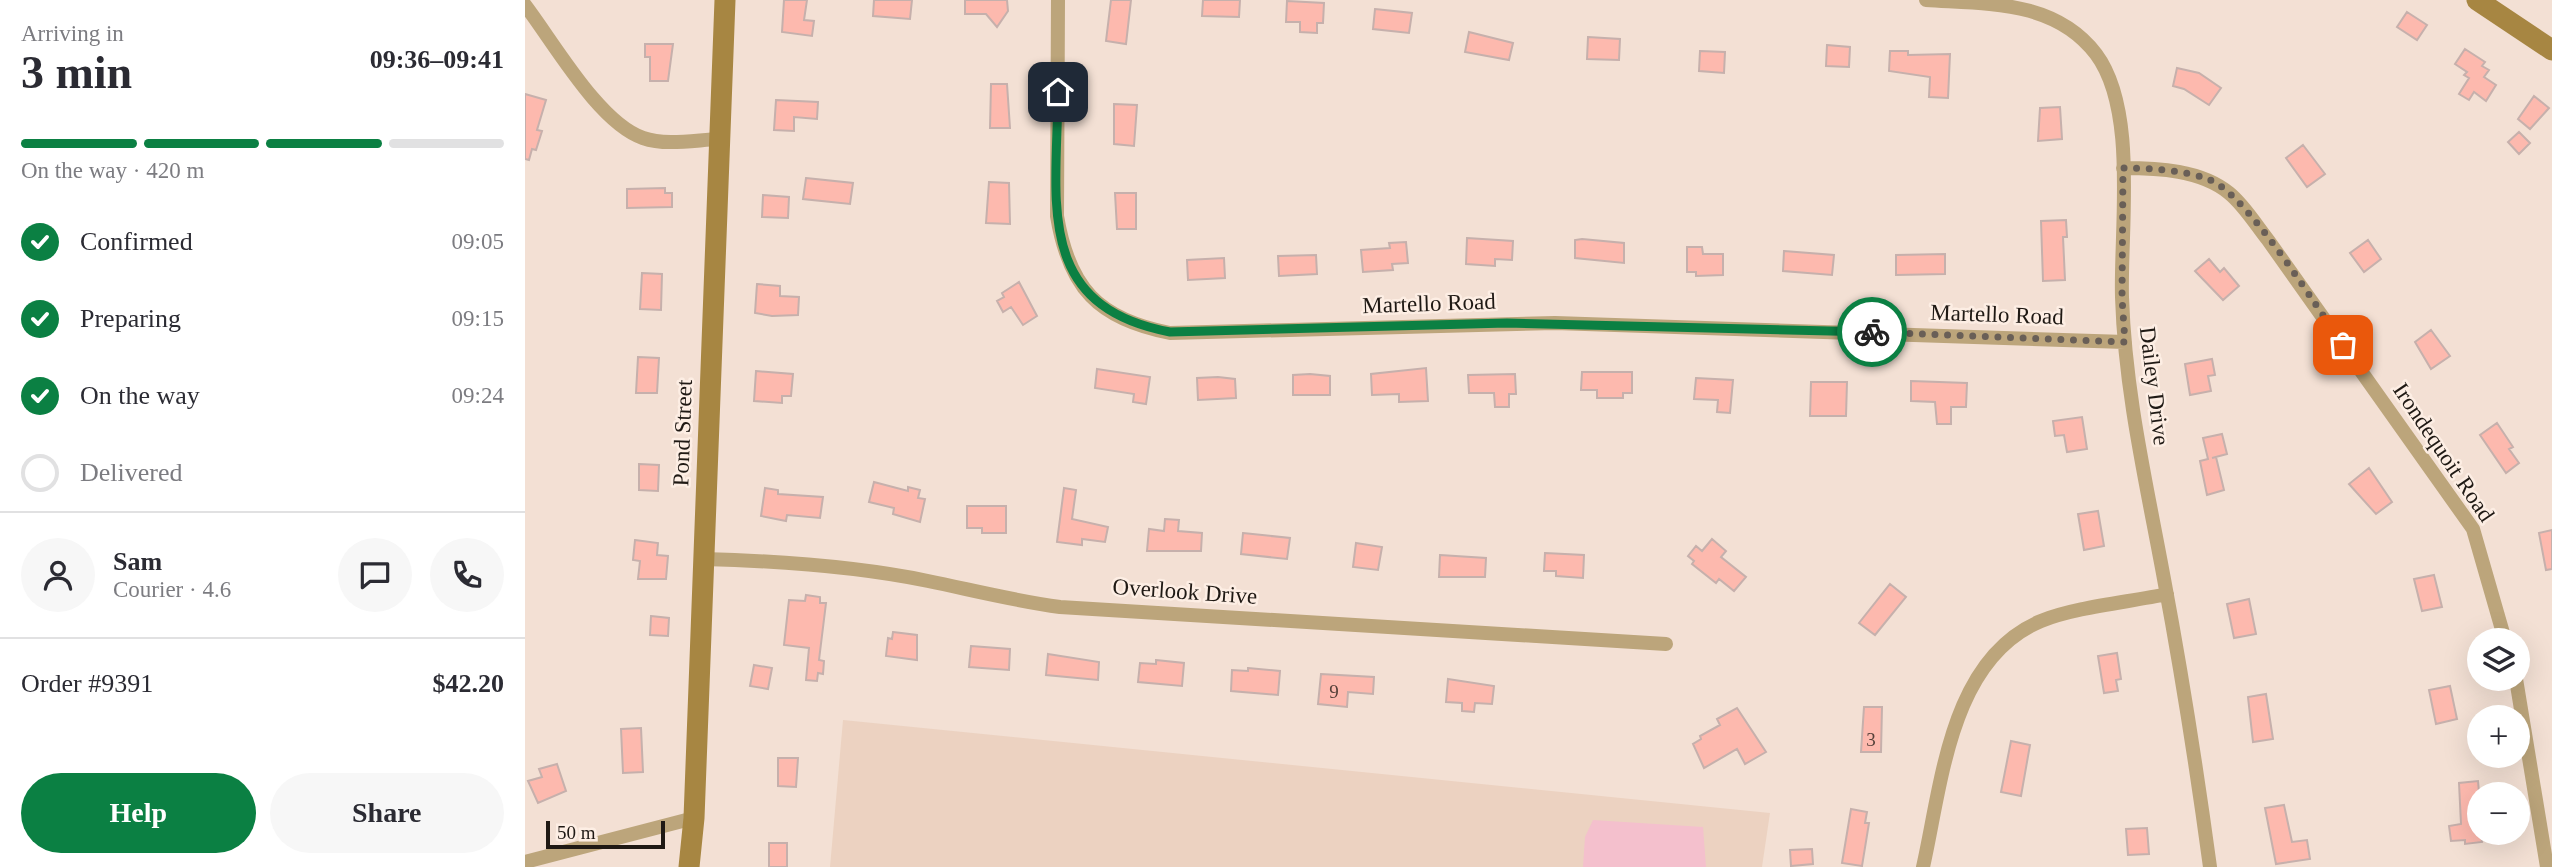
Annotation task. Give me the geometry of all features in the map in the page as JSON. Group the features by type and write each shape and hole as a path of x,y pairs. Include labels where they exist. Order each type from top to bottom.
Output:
{"main road":[{"name":"Pond Street","path":"689,867 694,818 725,0"},
{"path":"2477,0 2552,50"}],"street":[{"name":"Martello Road","path":"1058,0 1057,216 1062,244 1068,264 1088,295 1102,309 1137,326 1183,332 1458,324 1569,324 2125,342"},
{"name":"Dailey Drive","path":"1926,0 2015,6 2061,20 2097,54 2113,85 2118,107 2123,168 2122,298 2128,389 2192,729 2210,867"},
{"path":"527,12 603,111 620,125 642,138 662,142 719,139"},
{"name":"Irondequoit Road","path":"2123,168 2151,168 2210,179 2231,194 2268,240 2473,529 2502,628"},
{"name":"Overlook Drive","path":"704,559 782,561 928,581 1015,601 1060,607 1666,644"},
{"path":"1923,867 1959,711 1986,662 2009,639 2041,621 2167,594"},
{"path":"2518,691 2547,867"},
{"path":"525,862 694,818"}],"shaded area":[{"path":"843,720 1770,813 1762,867 830,867"},
{"path":"1593,820 1703,827 1706,867 1583,867 1585,837"}],"building":[{"path":"784,0 807,0 804,20 814,21 812,36 782,32"},
{"path":"874,0 912,0 910,19 873,16"},
{"path":"965,0 1007,0 1008,11 997,27 986,14 965,14"},
{"path":"1111,0 1131,0 1126,44 1106,41"},
{"path":"1203,0 1240,0 1239,17 1202,16"},
{"path":"1287,1 1324,3 1323,23 1317,23 1317,33 1300,32 1300,22 1286,22"},
{"path":"1375,9 1412,13 1409,33 1373,29"},
{"path":"2407,12 2427,25 2417,40 2397,27"},
{"path":"1469,32 1513,43 1509,60 1465,52"},
{"path":"1588,37 1620,39 1619,60 1587,59"},
{"path":"645,44 673,44 668,81 650,81 650,57 645,57"},
{"path":"1827,45 1850,47 1849,67 1826,66"},
{"path":"2465,49 2485,62 2482,66 2489,70 2484,77 2496,85 2486,101 2474,92 2469,100 2459,94 2469,78 2464,75 2467,72 2455,64"},
{"path":"1700,51 1725,52 1724,73 1699,71"},
{"path":"1890,51 1908,51 1908,55 1950,54 1948,98 1929,97 1930,77 1889,71"},
{"path":"2177,68 2199,73 2221,88 2209,105 2184,89 2173,86"},
{"path":"991,84 1007,84 1010,128 990,128"},
{"path":"525,94 546,100 537,130 542,131 536,150 532,149 529,160 525,159"},
{"path":"2534,96 2549,108 2530,129 2518,119"},
{"path":"776,100 818,102 817,119 794,117 794,131 774,130"},
{"path":"1114,104 1137,105 1134,146 1114,144"},
{"path":"2060,107 2062,139 2038,141 2040,108"},
{"path":"2519,132 2530,143 2519,154 2508,142"},
{"path":"2303,145 2325,174 2307,187 2286,158"},
{"path":"806,178 853,183 850,204 803,199"},
{"path":"989,182 1009,183 1010,224 986,223"},
{"path":"665,188 665,193 672,193 672,207 627,208 627,189"},
{"path":"1115,193 1136,193 1136,229 1117,229"},
{"path":"763,195 789,197 788,218 762,217"},
{"path":"2066,220 2067,237 2063,237 2065,280 2043,281 2041,221"},
{"path":"1467,238 1513,241 1512,260 1495,259 1495,266 1466,264"},
{"path":"1575,240 1624,243 1624,263 1575,258"},
{"path":"2368,240 2381,259 2364,272 2350,253"},
{"path":"1406,242 1408,263 1392,264 1393,270 1363,272 1361,250 1390,248 1389,243"},
{"path":"1687,247 1702,247 1703,254 1723,254 1723,275 1696,276 1696,272 1687,272"},
{"path":"1784,251 1834,255 1832,275 1783,271"},
{"path":"1945,254 1945,274 1896,275 1896,255"},
{"path":"1316,255 1317,274 1279,276 1278,256"},
{"path":"1224,258 1225,278 1188,280 1187,260"},
{"path":"2209,259 2220,272 2224,268 2239,286 2223,300 2195,271"},
{"path":"642,273 662,274 661,310 640,309"},
{"path":"1019,282 1037,316 1023,325 1011,307 1003,312 997,301 1004,297 1002,293"},
{"path":"757,284 780,286 780,296 799,297 798,315 772,316 755,313"},
{"path":"2431,330 2450,356 2431,369 2415,342"},
{"path":"638,357 659,358 657,393 636,393"},
{"path":"2212,359 2215,375 2208,376 2211,391 2190,395 2185,364"},
{"path":"1426,368 1428,401 1399,402 1399,394 1372,395 1371,374"},
{"path":"1097,369 1150,377 1146,404 1133,402 1134,394 1095,388"},
{"path":"756,371 793,374 791,396 782,396 782,403 754,401"},
{"path":"1582,372 1632,372 1632,393 1623,393 1623,398 1597,398 1597,390 1581,390"},
{"path":"1515,374 1516,394 1509,394 1509,407 1495,407 1494,393 1469,393 1468,375"},
{"path":"1293,375 1330,376 1330,395 1293,395"},
{"path":"1197,378 1235,379 1236,398 1198,400"},
{"path":"1696,378 1733,380 1730,413 1717,412 1718,400 1694,399"},
{"path":"1911,381 1967,383 1966,407 1951,407 1951,424 1937,424 1935,402 1911,401"},
{"path":"1811,382 1847,382 1846,416 1810,416"},
{"path":"2082,417 2087,449 2067,452 2064,435 2055,436 2053,421"},
{"path":"2497,423 2513,447 2509,449 2519,463 2506,473 2480,435"},
{"path":"2222,434 2227,454 2212,458 2216,457 2224,490 2207,495 2200,461 2208,459 2203,438"},
{"path":"639,464 659,465 658,491 639,490"},
{"path":"2369,468 2392,502 2376,514 2349,484"},
{"path":"874,482 908,491 908,487 920,490 918,498 925,499 920,522 893,514 894,508 869,502"},
{"path":"765,488 778,490 778,494 823,497 820,518 787,515 786,521 761,516"},
{"path":"1064,488 1076,490 1072,519 1108,527 1105,542 1082,539 1082,545 1057,542"},
{"path":"967,506 1006,506 1006,533 982,533 982,528 967,528"},
{"path":"2098,511 2104,546 2084,550 2078,514"},
{"path":"1165,519 1179,520 1178,531 1202,533 1201,551 1147,551 1149,529 1164,531"},
{"path":"2552,530 2552,569 2546,570 2539,533"},
{"path":"1243,533 1290,538 1287,559 1241,554"},
{"path":"1712,539 1726,551 1721,557 1746,577 1734,591 1719,579 1716,583 1692,564 1694,561 1688,556 1696,546 1702,551"},
{"path":"635,540 658,543 657,555 668,556 666,579 638,579 640,561 633,560"},
{"path":"1356,543 1382,547 1378,570 1353,567"},
{"path":"1545,553 1584,555 1583,578 1556,576 1556,571 1544,571"},
{"path":"1440,555 1486,558 1485,577 1439,577"},
{"path":"2434,575 2442,607 2422,611 2414,579"},
{"path":"1890,584 1906,597 1875,635 1859,623"},
{"path":"806,595 820,597 820,603 826,603 819,660 824,661 823,674 818,673 817,681 806,680 809,648 784,645 789,600 805,601"},
{"path":"2249,599 2256,634 2234,638 2227,604"},
{"path":"651,616 669,618 668,636 650,635"},
{"path":"893,632 917,635 917,660 886,656 888,638 892,639"},
{"path":"971,646 1010,649 1009,670 969,667"},
{"path":"2117,653 2121,679 2116,680 2118,691 2104,693 2098,656"},
{"path":"1048,654 1099,662 1098,680 1046,675"},
{"path":"1156,660 1184,663 1182,686 1138,682 1140,663 1156,664"},
{"path":"754,665 772,668 768,689 750,686"},
{"path":"1248,668 1280,671 1278,695 1231,691 1232,670 1248,671"},
{"path":"1321,674 1374,677 1373,694 1348,692 1347,707 1318,704"},
{"path":"1448,679 1494,686 1492,704 1475,703 1474,712 1462,711 1462,703 1446,702"},
{"path":"2450,686 2457,719 2436,724 2429,690"},
{"path":"2266,694 2273,739 2253,742 2248,697"},
{"path":"1864,707 1882,707 1881,752 1861,752"},
{"path":"1737,708 1766,752 1745,764 1737,749 1704,768 1693,744 1701,739 1700,736 1720,725 1717,719"},
{"path":"641,728 643,772 623,773 621,729"},
{"path":"2011,741 2030,745 2021,796 2001,792"},
{"path":"778,758 798,758 796,787 778,786"},
{"path":"557,764 566,791 538,803 528,781 542,777 539,769"},
{"path":"2467,782 2465,844 2465,840 2451,841 2449,826 2461,824 2459,783"},
{"path":"2284,805 2292,842 2307,840 2310,859 2276,864 2265,808"},
{"path":"1851,809 1867,812 1865,823 1869,823 1862,866 1842,863"},
{"path":"2147,828 2149,854 2128,855 2126,829"},
{"path":"769,843 787,843 787,867 769,867"},
{"path":"1812,849 1813,864 1791,866 1790,850"}],"way so far":[{"path":"1872,332 2125,342 2122,298 2123,168 2151,168 2210,179 2231,194 2268,240 2343,345"}],"route":[{"path":"1058,92 1057,216 1068,264 1088,295 1102,309 1137,326 1170,332 1263,332 1555,323 1872,332"}]}
